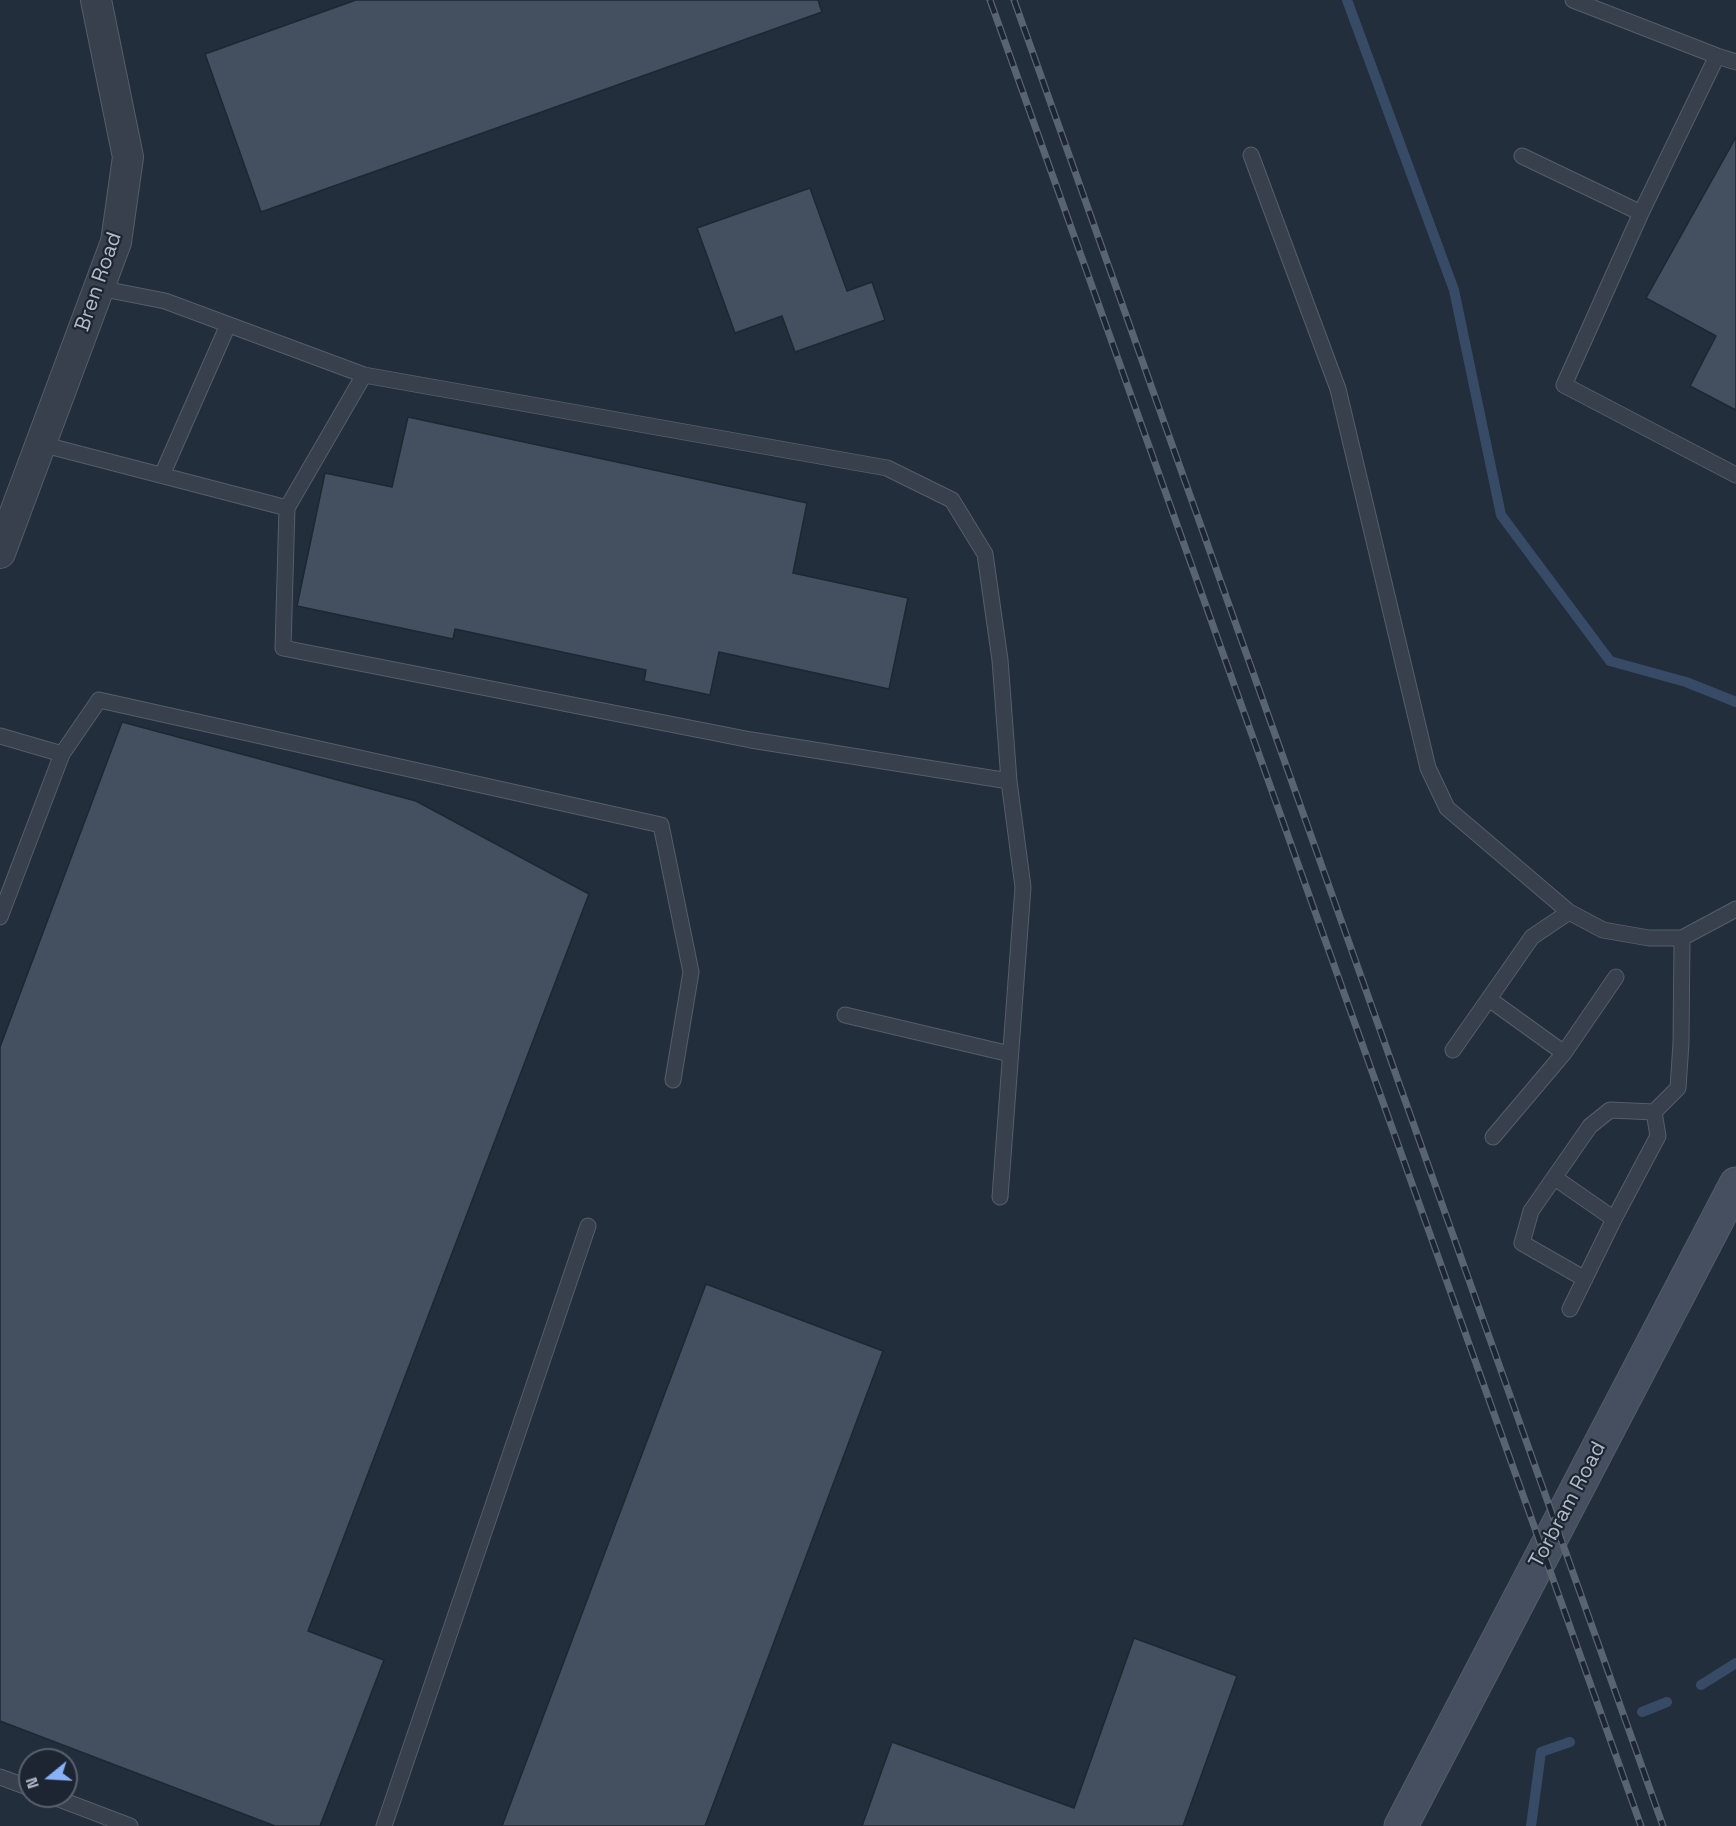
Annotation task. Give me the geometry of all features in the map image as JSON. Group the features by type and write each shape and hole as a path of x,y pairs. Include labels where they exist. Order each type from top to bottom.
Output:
{"main road":[{"name":"Torbram Road","path":"1401,1826 1736,1184"}],"street":[{"name":"Bren Road","path":"0,553 116,242 128,157 96,0"}],"lane":[{"path":"1573,0 1736,62"},
{"path":"1717,56 1641,213 1564,386 1736,475"},
{"path":"1251,155 1338,389 1428,768 1447,808 1569,912 1603,930 1649,938 1682,938 1736,909"},
{"path":"1522,156 1641,213"},
{"path":"99,288 165,301 364,375 887,468 952,500 985,554 1000,660 1009,781 1023,887 1000,1197"},
{"path":"162,475 228,325"},
{"path":"364,375 287,508 283,648 751,740 1009,781"},
{"path":"41,444 287,508"},
{"path":"0,917 62,754 99,700 661,825 691,972 673,1080"},
{"path":"0,736 62,754"},
{"path":"1453,1050 1532,936 1569,912"},
{"path":"1585,1279 1521,1243 1532,1211 1590,1126 1610,1110 1654,1112 1678,1088 1682,938"},
{"path":"1493,1137 1564,1053 1616,977"},
{"path":"1489,999 1564,1053"},
{"path":"845,1015 1010,1054"},
{"path":"1570,1309 1658,1136 1654,1112"},
{"path":"1555,1178 1614,1219"},
{"path":"384,1826 588,1226"},
{"path":"0,1777 18,1784"},
{"path":"78,1806 130,1826"}],"building":[{"path":"356,0 818,0 822,12 261,212 205,54"},
{"path":"1736,137 1736,410 1690,386 1716,336 1646,298"},
{"path":"810,188 847,291 872,282 885,320 795,352 782,316 735,333 697,228"},
{"path":"408,417 807,503 793,573 908,598 889,689 719,652 710,695 644,681 646,670 455,629 453,639 297,606 325,473 392,487"},
{"path":"122,722 416,801 589,894 308,1631 384,1660 320,1826 275,1826 78,1751 78,1748 71,1748 0,1721 0,1047"},
{"path":"706,1284 883,1351 705,1826 502,1826"},
{"path":"1134,1638 1237,1676 1183,1826 862,1826 892,1742 1074,1808"}],"waterway":[{"path":"1347,0 1454,290 1501,515 1610,661 1686,682 1736,702"},
{"path":"1701,1685 1736,1663"},
{"path":"1642,1712 1667,1702"},
{"path":"1531,1826 1541,1752 1570,1742"}],"railway":[{"path":"990,0 1641,1826"},
{"path":"1014,0 1663,1826"}]}
